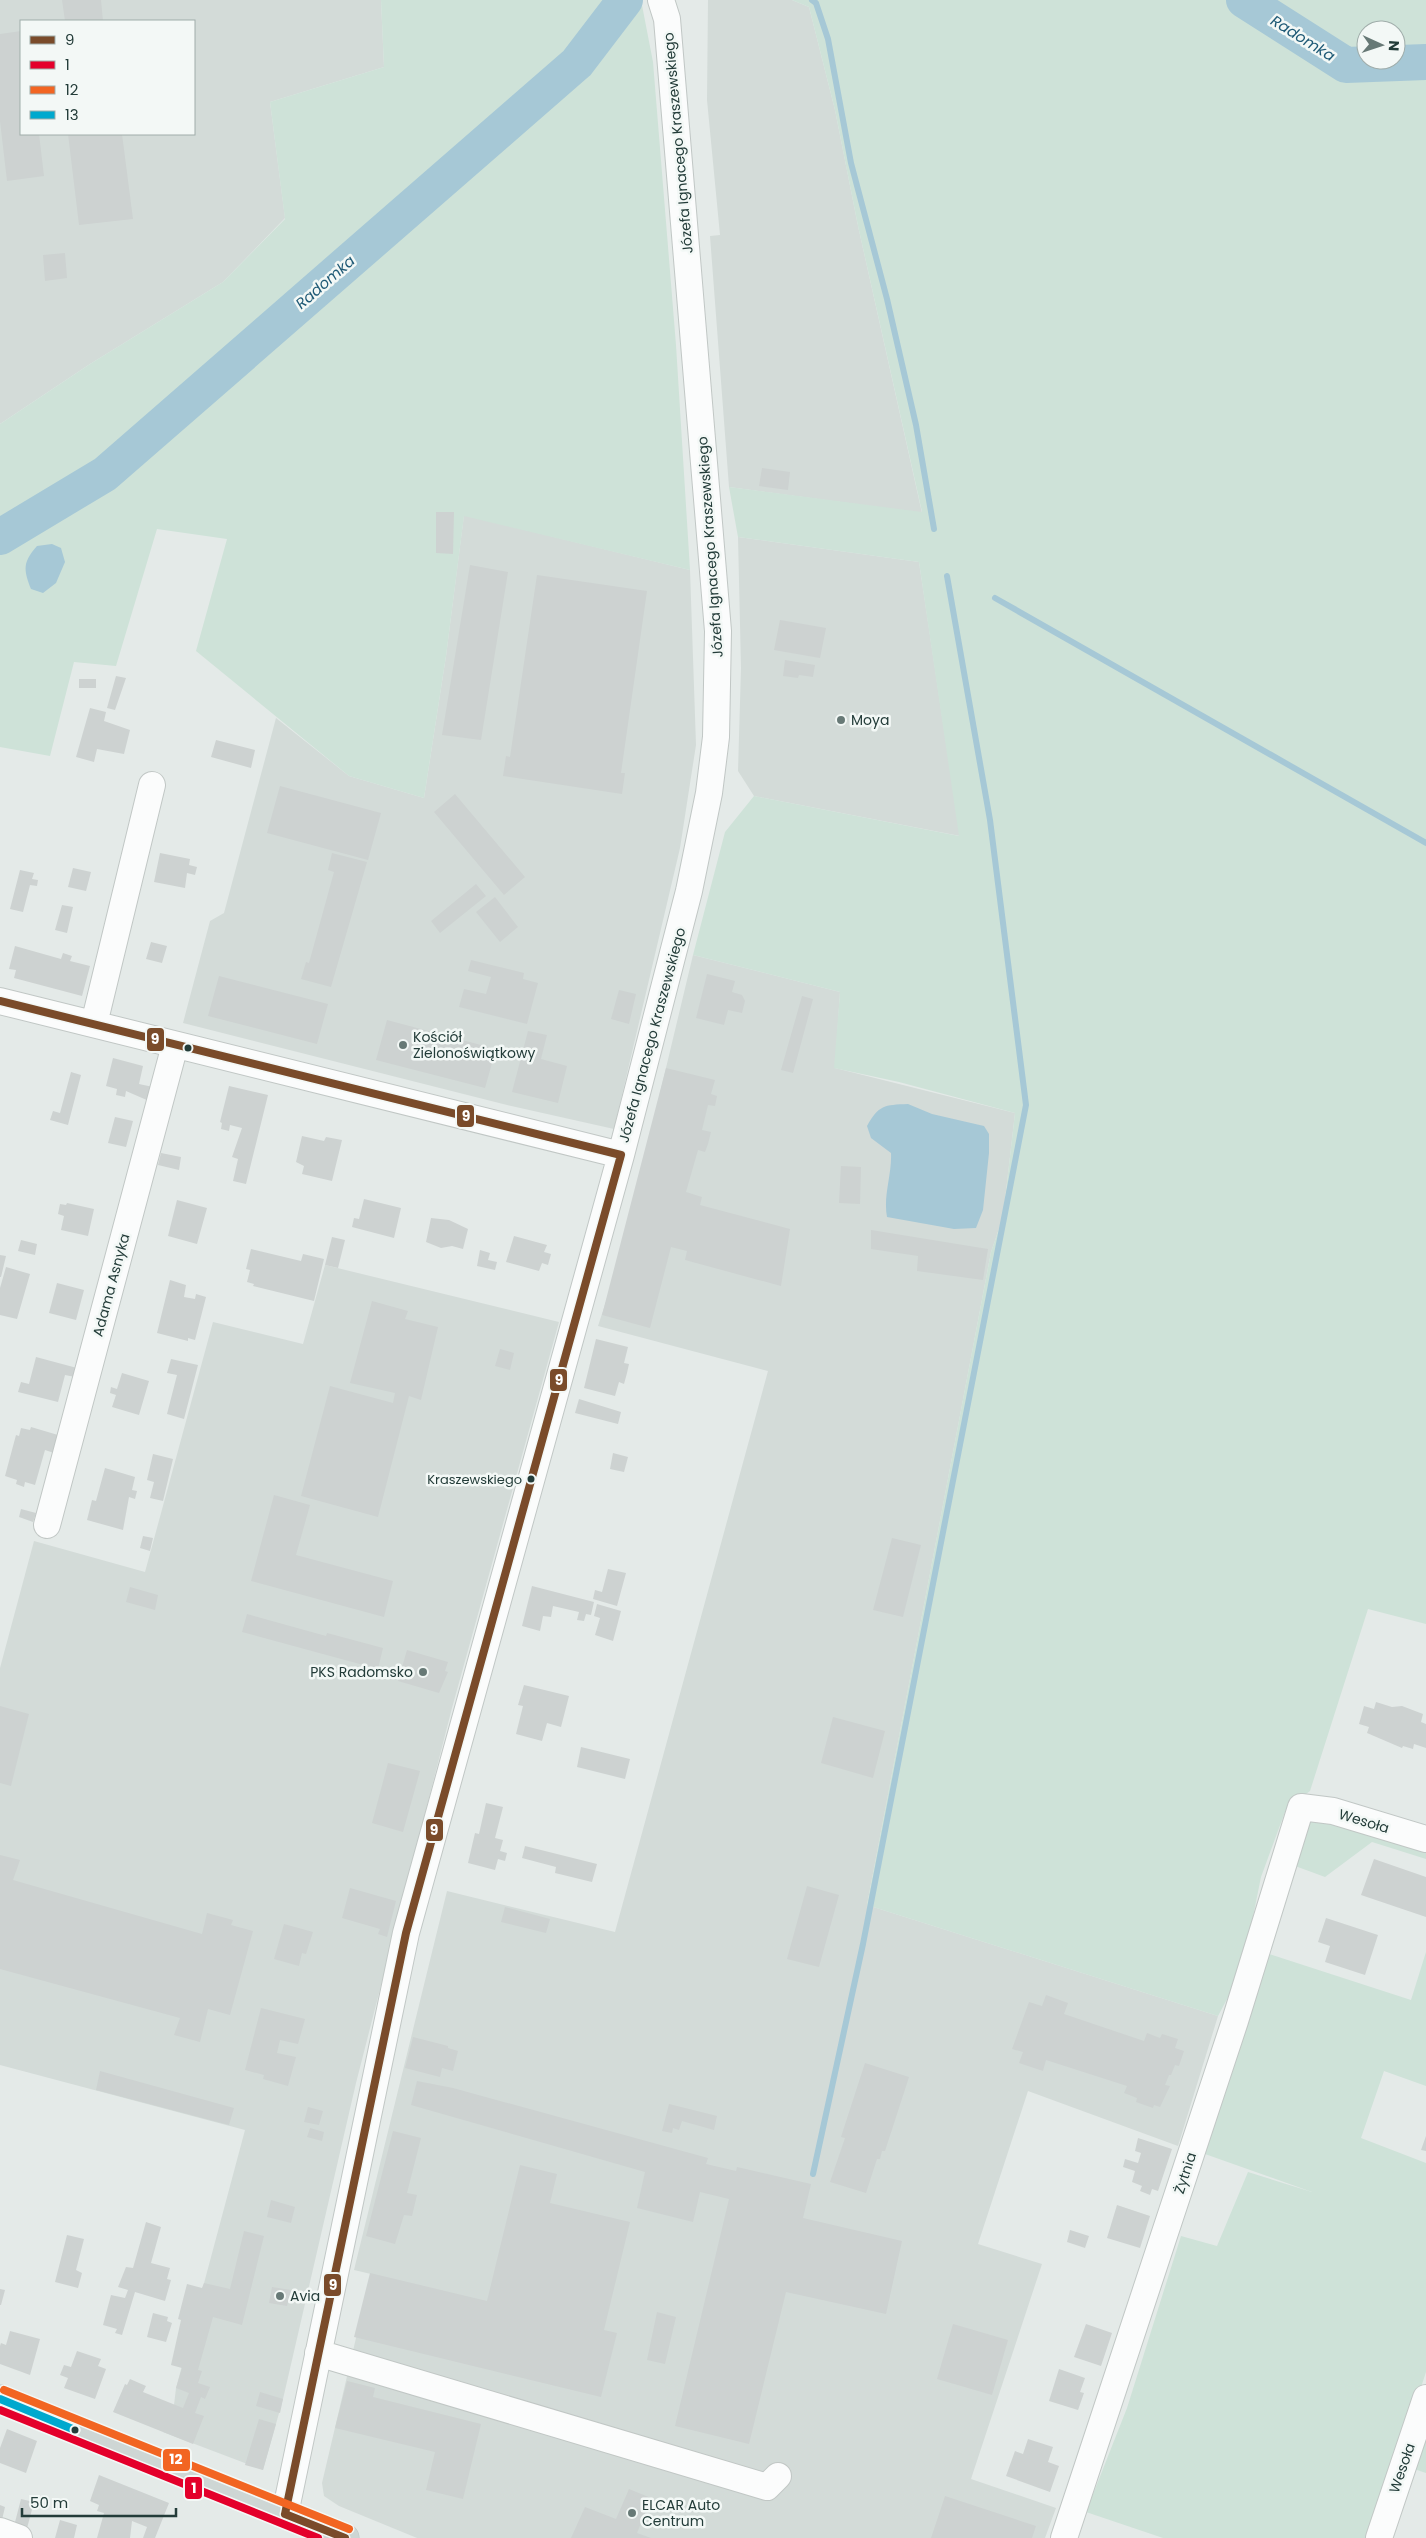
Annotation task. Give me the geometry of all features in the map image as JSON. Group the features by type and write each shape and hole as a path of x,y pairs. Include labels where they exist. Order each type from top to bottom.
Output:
{"main road":[{"path":"0,2398 345,2538"}],"street":[{"name":"Józefa Ignacego Kraszewskiego","path":"285,2514 406,1933 621,1155 700,845 716,737 718,631 667,19 661,0"},
{"path":"94,1024 152,785"},
{"path":"0,1000 621,1155"},
{"name":"Adama Asnyka","path":"48,1525 175,1045"},
{"name":"Wesoła","path":"1301,1807 1334,1811 1426,1840"},
{"name":"Żytnia","path":"1064,2538 1235,2021 1301,1807"},
{"path":"318,2354 767,2487 778,2476"},
{"name":"Wesoła","path":"1378,2538 1426,2398"},
{"path":"0,2531 19,2538"}],"shaded area":[{"path":"0,0 381,0 384,67 270,102 285,218 223,282 90,364 0,424"},
{"path":"708,0 792,0 809,7 835,110 858,226 922,513 729,487 710,236 720,235 707,100"},
{"path":"464,515 690,570 696,745 680,848 614,1129 507,1105 183,1023 210,921 224,913 276,718 349,776 424,798 446,656"},
{"name":"Moya","path":"738,537 919,562 960,836 754,796 738,771 741,668"},
{"path":"693,955 840,992 835,1068 1015,1113 1003,1217 991,1252 867,1905 1218,2016 1178,2146 1028,2091 978,2244 1042,2264 971,2479 1056,2508 1045,2538 417,2538 339,2506 324,2496 322,2483 371,2274 354,2270 447,1891 615,1932 768,1371 598,1326 621,1256"},
{"path":"325,1265 559,1322 452,1708 356,2083 283,2399 263,2470 163,2432 174,2405 176,2388 245,2130 0,2065 0,1668 34,1541 145,1572 213,1322 303,1344"}],"green space":[{"path":"381,0 641,0 653,62 676,345 690,570 464,516 446,656 424,798 349,776 196,651 227,539 157,529 116,666 74,662 50,756 0,747 0,424 90,364 223,282 285,219 270,102 384,67"},
{"path":"792,0 1426,0 1426,1624 1368,1609 1310,1791 1286,1809 1261,1877 1242,1971 1218,2016 867,1905 991,1252 1003,1217 1015,1113 899,1082 834,1068 840,992 693,955 725,832 754,796 959,836 919,562 738,537 729,487 922,512 858,226 835,110 809,7"},
{"path":"1324,1816 1426,1849 1426,1859 1372,1842 1325,1877 1287,1863 1303,1820"},
{"path":"1426,1952 1426,2086 1384,2071 1361,2138 1426,2163 1426,2372 1405,2436 1366,2538 1163,2538 1086,2512 1127,2408 1181,2236 1217,2246 1248,2172 1312,2192 1205,2154 1269,1954 1411,2000"},
{"path":"1426,2427 1426,2473 1411,2468"}],"water":[{"path":"52,544 61,548 65,562 56,583 43,593 31,589 26,566 29,557 37,546"},
{"path":"908,1104 932,1114 984,1126 989,1134 983,1210 976,1228 954,1229 887,1217 886,1201 891,1153 871,1138 867,1126 879,1110 888,1106"}],"building":[{"path":"62,0 101,0 103,20 65,20"},
{"path":"20,31 20,135 39,135 44,176 7,181 0,121 0,34"},
{"path":"68,135 122,135 133,219 79,225"},
{"path":"65,253 67,278 45,281 43,255"},
{"path":"762,468 790,472 788,490 759,486"},
{"path":"436,512 454,512 453,554 436,553"},
{"path":"470,565 508,572 481,740 442,735"},
{"path":"537,575 647,591 621,773 625,773 622,794 503,776 506,756 510,757"},
{"path":"780,620 826,628 820,658 774,650"},
{"path":"785,660 815,665 813,677 799,675 798,678 783,676"},
{"path":"116,676 126,678 115,710 107,708"},
{"path":"79,679 96,679 96,688 79,688"},
{"path":"90,708 106,712 104,721 130,730 124,754 97,749 94,762 76,757"},
{"path":"216,740 255,750 251,768 211,757"},
{"path":"280,786 381,813 368,860 267,833"},
{"path":"455,794 525,877 504,895 434,812"},
{"path":"160,853 190,859 189,865 197,867 195,875 187,873 185,888 154,882"},
{"path":"332,853 367,862 331,987 301,979 306,962 309,963 334,872 328,870"},
{"path":"73,868 91,872 86,891 68,887"},
{"path":"20,870 34,873 32,879 38,880 37,886 30,885 23,912 10,909"},
{"path":"476,884 486,896 440,933 431,921"},
{"path":"495,897 518,927 500,942 476,912"},
{"path":"62,905 73,907 67,933 55,930"},
{"path":"151,942 167,946 162,963 146,959"},
{"path":"15,946 61,959 63,953 72,956 70,961 90,966 82,996 14,978 16,970 9,969"},
{"path":"471,960 524,973 523,979 538,983 527,1024 459,1007 464,989 486,994 491,977 468,971"},
{"path":"707,974 735,981 732,992 742,995 745,1001 742,1013 728,1010 724,1025 696,1018"},
{"path":"219,976 328,1004 317,1044 208,1016"},
{"path":"619,990 636,994 629,1024 611,1019"},
{"path":"802,996 813,999 793,1073 781,1070"},
{"path":"387,1020 496,1049 485,1088 376,1060"},
{"path":"528,1031 547,1035 541,1059 567,1066 558,1103 512,1092"},
{"path":"113,1058 143,1066 139,1084 153,1087 149,1101 126,1091 125,1097 116,1095 117,1089 106,1086"},
{"path":"666,1068 715,1080 711,1094 717,1096 715,1106 708,1105 702,1130 711,1132 708,1144 705,1152 698,1150 686,1192 702,1197 700,1205 790,1229 781,1286 685,1260 687,1251 671,1247 650,1328 602,1315"},
{"path":"71,1072 81,1075 68,1125 50,1120 53,1111 60,1113"},
{"path":"229,1086 268,1095 246,1184 233,1181 238,1159 232,1157 242,1128 230,1125 229,1131 221,1129 222,1123 220,1122"},
{"path":"115,1117 133,1121 126,1147 108,1143"},
{"path":"302,1136 324,1141 326,1137 342,1140 332,1181 302,1174 304,1166 296,1162"},
{"path":"161,1153 181,1157 179,1170 158,1165"},
{"path":"841,1166 861,1167 860,1204 839,1203"},
{"path":"364,1199 401,1208 394,1238 352,1227 354,1218 359,1219"},
{"path":"177,1200 207,1208 197,1244 168,1236"},
{"path":"67,1203 94,1209 88,1236 61,1230 64,1216 58,1214 60,1204 66,1205"},
{"path":"431,1218 449,1220 468,1229 463,1249 452,1246 441,1248 426,1242"},
{"path":"871,1230 988,1249 983,1280 917,1271 918,1256 871,1249"},
{"path":"514,1236 547,1245 544,1252 551,1254 548,1265 542,1263 539,1271 506,1262"},
{"path":"332,1237 345,1240 338,1268 325,1265"},
{"path":"21,1240 37,1244 35,1255 18,1251"},
{"path":"251,1249 301,1261 303,1254 324,1259 314,1301 253,1286 254,1284 247,1282 250,1270 246,1269"},
{"path":"480,1250 490,1253 488,1260 497,1262 495,1270 477,1266"},
{"path":"0,1255 6,1256 1,1277 0,1277"},
{"path":"6,1267 30,1274 17,1319 0,1315 0,1288"},
{"path":"170,1280 186,1285 184,1297 195,1299 196,1294 206,1297 195,1340 188,1338 188,1341 157,1333"},
{"path":"57,1283 84,1290 76,1320 49,1313"},
{"path":"372,1301 408,1311 405,1319 438,1327 421,1400 409,1396 378,1517 301,1496 330,1386 393,1403 395,1393 350,1383"},
{"path":"596,1339 628,1347 624,1363 629,1364 627,1373 624,1384 619,1382 615,1396 584,1388"},
{"path":"500,1349 514,1353 510,1370 495,1366"},
{"path":"36,1357 77,1368 75,1377 65,1375 58,1402 18,1392 21,1382 29,1384"},
{"path":"171,1359 198,1365 184,1419 167,1414 177,1375 167,1373"},
{"path":"122,1373 149,1381 139,1415 112,1407 116,1395 110,1393 111,1387 117,1389"},
{"path":"579,1399 621,1412 618,1424 575,1413"},
{"path":"31,1427 58,1435 54,1453 45,1450 35,1485 25,1482 24,1487 16,1484 17,1480 5,1476 16,1435 19,1436 21,1428 30,1430"},
{"path":"613,1453 628,1457 624,1472 610,1469"},
{"path":"153,1454 173,1459 163,1501 150,1498 154,1482 147,1480"},
{"path":"105,1468 135,1477 132,1490 137,1491 135,1499 129,1497 123,1530 87,1520 92,1500 96,1501"},
{"path":"274,1495 310,1505 296,1555 393,1581 384,1617 251,1581"},
{"path":"21,1509 36,1513 33,1522 19,1517"},
{"path":"143,1536 153,1538 150,1551 140,1548"},
{"path":"892,1538 921,1545 903,1617 873,1610"},
{"path":"608,1569 626,1573 617,1606 593,1599 595,1590 602,1592"},
{"path":"532,1586 594,1602 591,1615 586,1614 584,1621 577,1620 579,1612 553,1606 551,1617 543,1616 540,1631 522,1626"},
{"path":"130,1587 158,1595 155,1610 126,1602"},
{"path":"597,1604 621,1611 613,1641 595,1635 600,1618 594,1616"},
{"path":"247,1614 326,1636 327,1633 383,1648 378,1669 242,1632"},
{"name":"PKS Radomsko","path":"407,1650 448,1662 445,1671 448,1672 439,1693 398,1681"},
{"path":"524,1685 569,1696 561,1727 547,1723 542,1741 516,1734 523,1706 518,1705"},
{"path":"1376,1702 1392,1707 1402,1706 1423,1714 1421,1722 1426,1724 1426,1748 1414,1744 1413,1749 1403,1746 1402,1748 1367,1733 1369,1727 1359,1724 1364,1706 1374,1709"},
{"path":"0,1706 29,1714 11,1786 0,1783"},
{"path":"833,1717 885,1731 873,1778 821,1763"},
{"path":"581,1747 630,1759 625,1779 577,1767"},
{"path":"388,1763 420,1771 403,1832 372,1823"},
{"path":"486,1803 503,1807 495,1838 503,1840 500,1851 507,1853 505,1861 498,1859 495,1870 468,1863 475,1833 479,1834"},
{"path":"525,1846 597,1864 592,1882 555,1873 556,1867 522,1858"},
{"path":"0,1855 20,1860 13,1880 202,1934 207,1913 233,1920 231,1925 253,1931 230,2015 208,2009 200,2042 174,2035 180,2018 0,1969"},
{"path":"1374,1859 1426,1877 1426,1917 1361,1895"},
{"path":"807,1886 839,1895 819,1967 787,1959"},
{"path":"350,1888 396,1901 387,1937 378,1934 380,1929 342,1918"},
{"path":"505,1907 550,1919 546,1933 501,1922"},
{"path":"1326,1918 1378,1935 1365,1975 1325,1962 1330,1946 1318,1942"},
{"path":"284,1924 313,1932 306,1954 302,1953 299,1966 274,1959"},
{"path":"1046,1995 1068,2003 1064,2014 1144,2041 1147,2033 1160,2038 1162,2034 1178,2039 1175,2048 1184,2051 1179,2066 1175,2065 1171,2075 1169,2075 1165,2085 1170,2086 1160,2107 1154,2105 1153,2108 1136,2102 1137,2098 1124,2093 1127,2086 1046,2060 1043,2071 1019,2063 1023,2052 1012,2049 1029,2002 1042,2006"},
{"path":"261,2008 305,2019 298,2044 280,2040 277,2053 296,2057 288,2086 263,2079 264,2075 245,2070"},
{"path":"413,2037 448,2046 448,2048 458,2051 453,2071 442,2068 440,2077 405,2068"},
{"path":"865,2063 909,2077 885,2151 882,2151 880,2159 877,2159 866,2193 830,2182 845,2138 841,2137"},
{"path":"100,2071 234,2108 229,2125 96,2090"},
{"path":"417,2081 453,2088 708,2158 706,2164 736,2171 737,2167 811,2184 803,2218 902,2241 886,2314 786,2292 749,2444 675,2426 729,2199 700,2192 693,2222 637,2208 645,2172 411,2105"},
{"path":"669,2104 717,2116 714,2130 682,2121 679,2130 673,2128 672,2133 662,2131"},
{"path":"308,2107 323,2111 319,2125 304,2122"},
{"path":"310,2128 324,2132 322,2141 307,2137"},
{"path":"393,2131 421,2138 407,2193 417,2195 412,2216 404,2215 395,2244 366,2236"},
{"path":"1426,2136 1426,2151 1421,2150"},
{"path":"1138,2138 1172,2149 1158,2191 1152,2189 1150,2195 1140,2191 1142,2186 1132,2182 1135,2171 1123,2167 1125,2159 1138,2163 1141,2153 1135,2151"},
{"path":"520,2165 557,2174 550,2203 630,2222 604,2330 617,2333 601,2397 354,2337 370,2273 487,2301"},
{"path":"271,2200 295,2207 291,2223 267,2217"},
{"path":"1117,2205 1150,2216 1140,2248 1107,2238"},
{"path":"146,2222 161,2227 151,2263 170,2268 167,2279 171,2280 165,2301 135,2292 122,2335 115,2333 117,2329 103,2325 111,2295 125,2298 128,2290 118,2287 126,2267 133,2268"},
{"path":"1070,2230 1089,2236 1085,2248 1067,2242"},
{"path":"244,2231 264,2236 242,2325 213,2317 198,2370 202,2371 198,2383 210,2387 205,2399 201,2397 195,2413 204,2416 193,2444 113,2412 125,2384 127,2385 130,2379 146,2386 143,2392 183,2408 189,2393 176,2388 182,2368 171,2365 181,2320 178,2319 187,2284 202,2288 204,2283 230,2289"},
{"path":"67,2235 84,2239 76,2270 82,2273 78,2288 55,2282"},
{"path":"272,2287 291,2290 287,2306 269,2303"},
{"path":"0,2289 5,2290 1,2305 0,2305"},
{"path":"657,2312 676,2317 665,2364 647,2360"},
{"path":"153,2313 168,2317 167,2321 172,2323 166,2342 147,2337"},
{"path":"953,2324 1008,2340 992,2395 937,2379"},
{"path":"1086,2324 1112,2333 1101,2366 1074,2357"},
{"path":"10,2331 40,2339 30,2375 0,2364 0,2346 1,2343 6,2345"},
{"path":"77,2351 101,2359 98,2366 106,2369 95,2399 64,2388 68,2378 60,2375 64,2365 71,2367"},
{"path":"1059,2369 1085,2378 1080,2392 1084,2393 1078,2410 1049,2401"},
{"path":"347,2381 375,2388 373,2397 481,2424 463,2499 426,2490 435,2452 335,2428"},
{"path":"260,2392 283,2399 280,2413 256,2406"},
{"path":"259,2419 276,2424 263,2470 245,2465"},
{"path":"7,2429 37,2441 26,2473 0,2463 0,2448"},
{"path":"1028,2439 1053,2447 1048,2462 1059,2466 1050,2492 1006,2476 1015,2451 1023,2454"},
{"path":"99,2475 169,2503 155,2538 143,2538 147,2527 132,2521 130,2538 97,2538 104,2513 97,2511 99,2505 90,2501"},
{"name":"ELCAR Auto Centrum","path":"629,2489 651,2498 637,2533 651,2538 571,2538 585,2507 616,2519"},
{"path":"945,2496 1036,2526 1032,2538 931,2538"},
{"path":"21,2499 34,2502 26,2532 14,2526"},
{"path":"0,2505 5,2507 1,2524 0,2524"},
{"path":"60,2520 77,2525 74,2538 55,2538"}],"waterway":[{"name":"Radomka","path":"0,537 105,474 577,63 625,0"},
{"path":"812,0 816,3 828,39 851,163 887,299 916,425 934,529"},
{"name":"Radomka","path":"1244,0 1346,65 1426,62"},
{"path":"813,2174 863,1944 1026,1105 990,820 947,576"},
{"path":"995,598 1426,843"}],"transit line":[{"name":"9","path":"0,1001 621,1155"},
{"name":"9","path":"285,2514 406,1933 621,1155"},
{"name":"12","path":"4,2390 349,2529"},
{"name":"13","path":"0,2399 75,2430"},
{"name":"1","path":"0,2410 318,2538"},
{"name":"9","path":"285,2514 345,2538"}],"place":[{"name":"Moya","path":"841,720"},
{"name":"Kościół Zielonoświątkowy","path":"403,1045"},
{"name":"Kraszewskiego","path":"531,1479"},
{"name":"PKS Radomsko","path":"423,1672"},
{"name":"Avia","path":"280,2296"},
{"name":"ELCAR Auto Centrum","path":"632,2513"}]}
